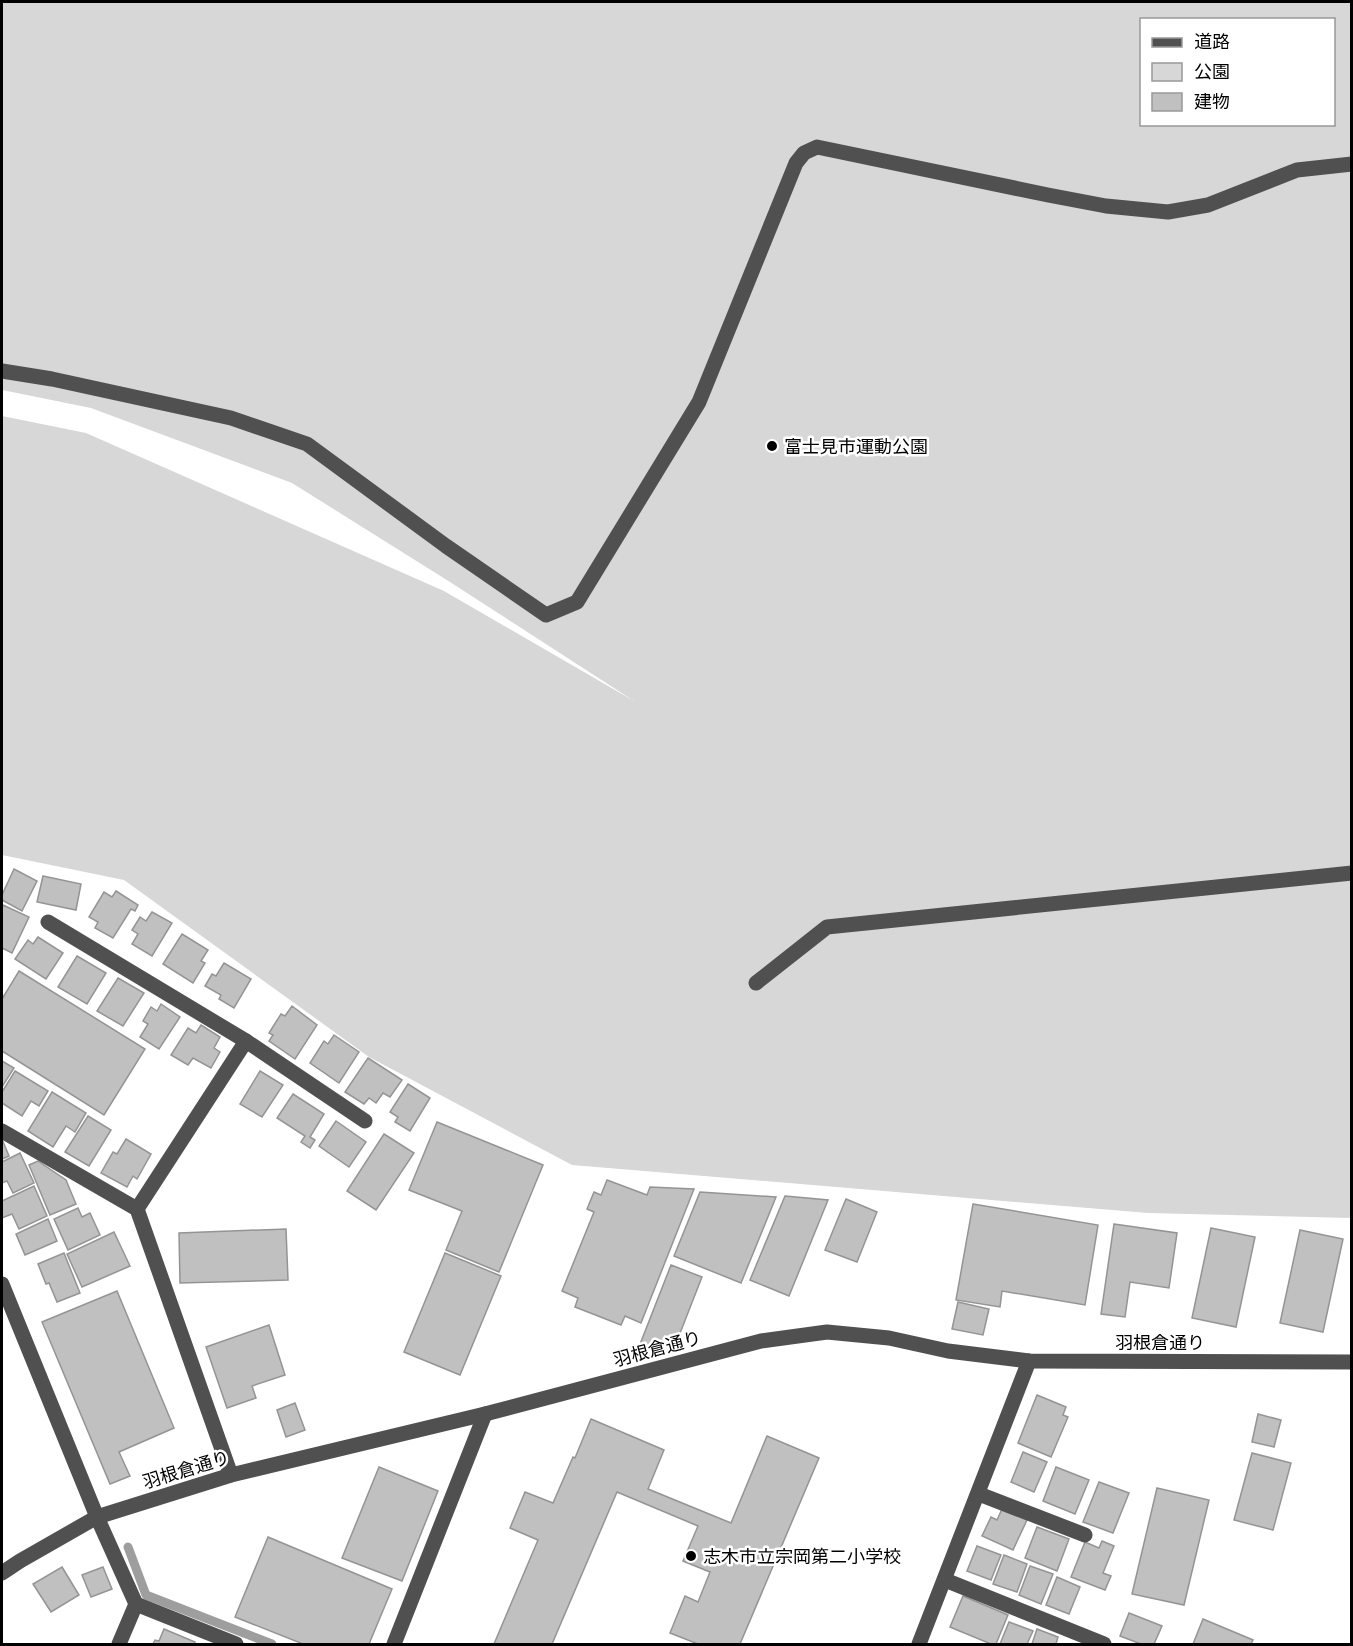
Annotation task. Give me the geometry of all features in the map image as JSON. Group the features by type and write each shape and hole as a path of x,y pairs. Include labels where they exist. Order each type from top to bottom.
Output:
{"street":[{"path":"2,370 231,418 307,444 446,546 546,615 577,602 699,402 796,163 804,153 817,147 1106,206 1168,212 1208,205 1297,170 1352,165"},
{"path":"756,983 827,927 1352,873"},
{"path":"48,922 246,1041 364,1121"},
{"path":"137,1209 246,1041"},
{"path":"2,1131 137,1209 231,1475"},
{"path":"2,1284 135,1604 236,1644"},
{"name":"羽根倉通り","path":"2,1573 97,1517 231,1475 484,1414 761,1341 827,1332 890,1338 948,1351 1029,1361 1352,1362"},
{"path":"919,1644 1029,1361"},
{"path":"394,1644 484,1414"},
{"path":"979,1494 1085,1535"},
{"path":"945,1580 1104,1644"},
{"path":"119,1644 135,1604"}],"green space":[{"path":"2,2 1351,2 1351,1218 1148,1213 572,1165 369,1057 124,880 2,855 2,416 86,433 444,591 634,701 292,483 91,408 2,390"}],"building":[{"path":"14,869 37,881 22,911 2,900 2,895"},
{"path":"43,876 81,884 76,910 37,902"},
{"path":"116,891 138,905 135,911 131,909 113,938 95,928 98,922 89,917 104,892 112,897"},
{"path":"3,905 29,917 12,953 2,948"},
{"path":"152,912 172,923 152,956 132,944 138,934 132,930 140,917 146,921"},
{"path":"182,934 208,950 201,961 205,963 193,983 163,964"},
{"path":"38,937 63,953 46,979 15,959 28,940 33,944"},
{"path":"77,956 106,973 87,1004 58,987"},
{"path":"224,963 251,979 234,1008 219,999 221,995 205,986 212,974 216,976"},
{"path":"19,971 145,1049 104,1115 2,1051 2,999"},
{"path":"118,978 144,993 123,1026 97,1011"},
{"path":"161,1004 180,1017 159,1049 140,1037 148,1024 143,1021 151,1007 157,1011"},
{"path":"292,1006 317,1025 295,1059 269,1041 273,1035 269,1033 281,1014 285,1016"},
{"path":"201,1025 220,1037 214,1048 220,1052 211,1068 193,1058 188,1065 171,1055 188,1028 196,1033"},
{"path":"334,1035 359,1052 339,1083 310,1063 324,1041 328,1044"},
{"path":"368,1058 402,1080 390,1097 383,1093 376,1103 369,1098 364,1104 345,1092"},
{"path":"2,1061 14,1068 2,1087"},
{"path":"15,1071 48,1091 39,1106 31,1101 22,1116 2,1103 2,1092"},
{"path":"260,1071 283,1085 262,1117 240,1104"},
{"path":"408,1084 430,1098 410,1131 395,1122 398,1117 390,1112"},
{"path":"52,1092 86,1113 75,1132 66,1126 53,1147 28,1131"},
{"path":"293,1094 324,1114 310,1137 315,1140 310,1148 301,1142 305,1136 277,1118"},
{"path":"88,1116 111,1130 89,1166 65,1152"},
{"path":"336,1121 366,1142 349,1167 319,1146"},
{"path":"437,1122 543,1165 499,1272 446,1250 462,1211 409,1190"},
{"path":"384,1134 414,1153 376,1210 347,1191"},
{"path":"2,1139 9,1156 2,1159"},
{"path":"126,1139 151,1154 137,1179 133,1176 127,1187 101,1173 113,1152 117,1154"},
{"path":"20,1153 34,1183 13,1193 7,1181 2,1183 2,1162"},
{"path":"38,1161 66,1180 76,1204 50,1215 29,1165"},
{"path":"607,1180 647,1195 650,1187 694,1189 641,1323 625,1316 621,1325 575,1307 578,1298 562,1291 594,1212 587,1209 594,1192 601,1195"},
{"path":"34,1186 47,1216 19,1229 12,1214 2,1218 2,1201"},
{"path":"700,1192 776,1197 741,1283 674,1256"},
{"path":"785,1196 828,1200 789,1296 750,1280"},
{"path":"846,1199 877,1212 857,1262 825,1250"},
{"path":"973,1204 1098,1225 1085,1305 1002,1291 1000,1307 956,1300"},
{"path":"78,1208 82,1217 90,1213 100,1235 68,1250 54,1219"},
{"path":"48,1219 57,1241 25,1255 16,1234"},
{"path":"1114,1224 1177,1233 1169,1288 1130,1282 1125,1317 1101,1314"},
{"path":"1211,1228 1255,1237 1236,1327 1192,1318"},
{"path":"286,1229 288,1280 180,1283 179,1233"},
{"path":"1300,1230 1343,1239 1323,1332 1280,1323"},
{"path":"114,1232 130,1266 82,1287 67,1254"},
{"path":"64,1253 80,1293 57,1302 38,1264"},
{"path":"445,1253 501,1276 460,1375 404,1352"},
{"path":"671,1265 702,1277 677,1341 637,1352"},
{"path":"117,1291 174,1428 119,1452 130,1476 110,1484 42,1322"},
{"path":"958,1302 989,1309 983,1335 952,1329"},
{"path":"269,1325 285,1375 252,1386 256,1398 227,1408 206,1347"},
{"path":"1037,1395 1066,1407 1063,1415 1068,1417 1051,1457 1018,1443"},
{"path":"295,1403 305,1430 286,1437 277,1410"},
{"path":"1258,1414 1281,1420 1274,1447 1252,1442"},
{"path":"591,1419 664,1450 648,1489 731,1523 767,1436 819,1458 740,1644 698,1644 670,1633 685,1596 698,1602 710,1572 683,1561 698,1526 617,1492 552,1644 494,1644 538,1540 510,1528 525,1492 553,1503"},
{"path":"1023,1452 1047,1462 1034,1492 1011,1482"},
{"path":"1252,1453 1291,1463 1273,1530 1234,1520"},
{"path":"379,1467 438,1491 402,1581 342,1558"},
{"path":"1056,1467 1089,1480 1075,1514 1043,1501"},
{"path":"1099,1482 1129,1493 1113,1533 1083,1522"},
{"path":"1157,1488 1209,1500 1184,1605 1132,1594"},
{"path":"1002,1509 1027,1520 1013,1550 982,1536 991,1517 997,1520"},
{"path":"1037,1527 1069,1539 1057,1571 1025,1558"},
{"path":"268,1537 392,1589 369,1644 303,1644 235,1617"},
{"path":"1102,1541 1114,1546 1103,1573 1111,1576 1105,1590 1071,1577 1085,1542 1099,1548"},
{"path":"977,1546 1001,1555 991,1580 967,1571"},
{"path":"1004,1555 1027,1564 1017,1592 993,1584"},
{"path":"1030,1566 1053,1574 1041,1604 1019,1595"},
{"path":"62,1567 79,1595 51,1612 33,1584"},
{"path":"103,1567 112,1589 91,1597 82,1575"},
{"path":"1057,1577 1080,1587 1069,1614 1046,1605"},
{"path":"963,1596 1008,1615 996,1644 950,1627"},
{"path":"1129,1613 1162,1626 1154,1644 1141,1644 1120,1636"},
{"path":"1203,1619 1253,1640 1251,1644 1193,1644"},
{"path":"1009,1622 1033,1631 1027,1644 1000,1644"},
{"path":"164,1629 195,1642 195,1644 153,1644 155,1640 159,1641"},
{"path":"1037,1629 1058,1637 1056,1644 1032,1644"}],"waterway":[{"path":"128,1547 146,1595 272,1644"}],"place":[{"name":"富士見市運動公園","path":"772,446"},
{"name":"志木市立宗岡第二小学校","path":"691,1556"}]}
